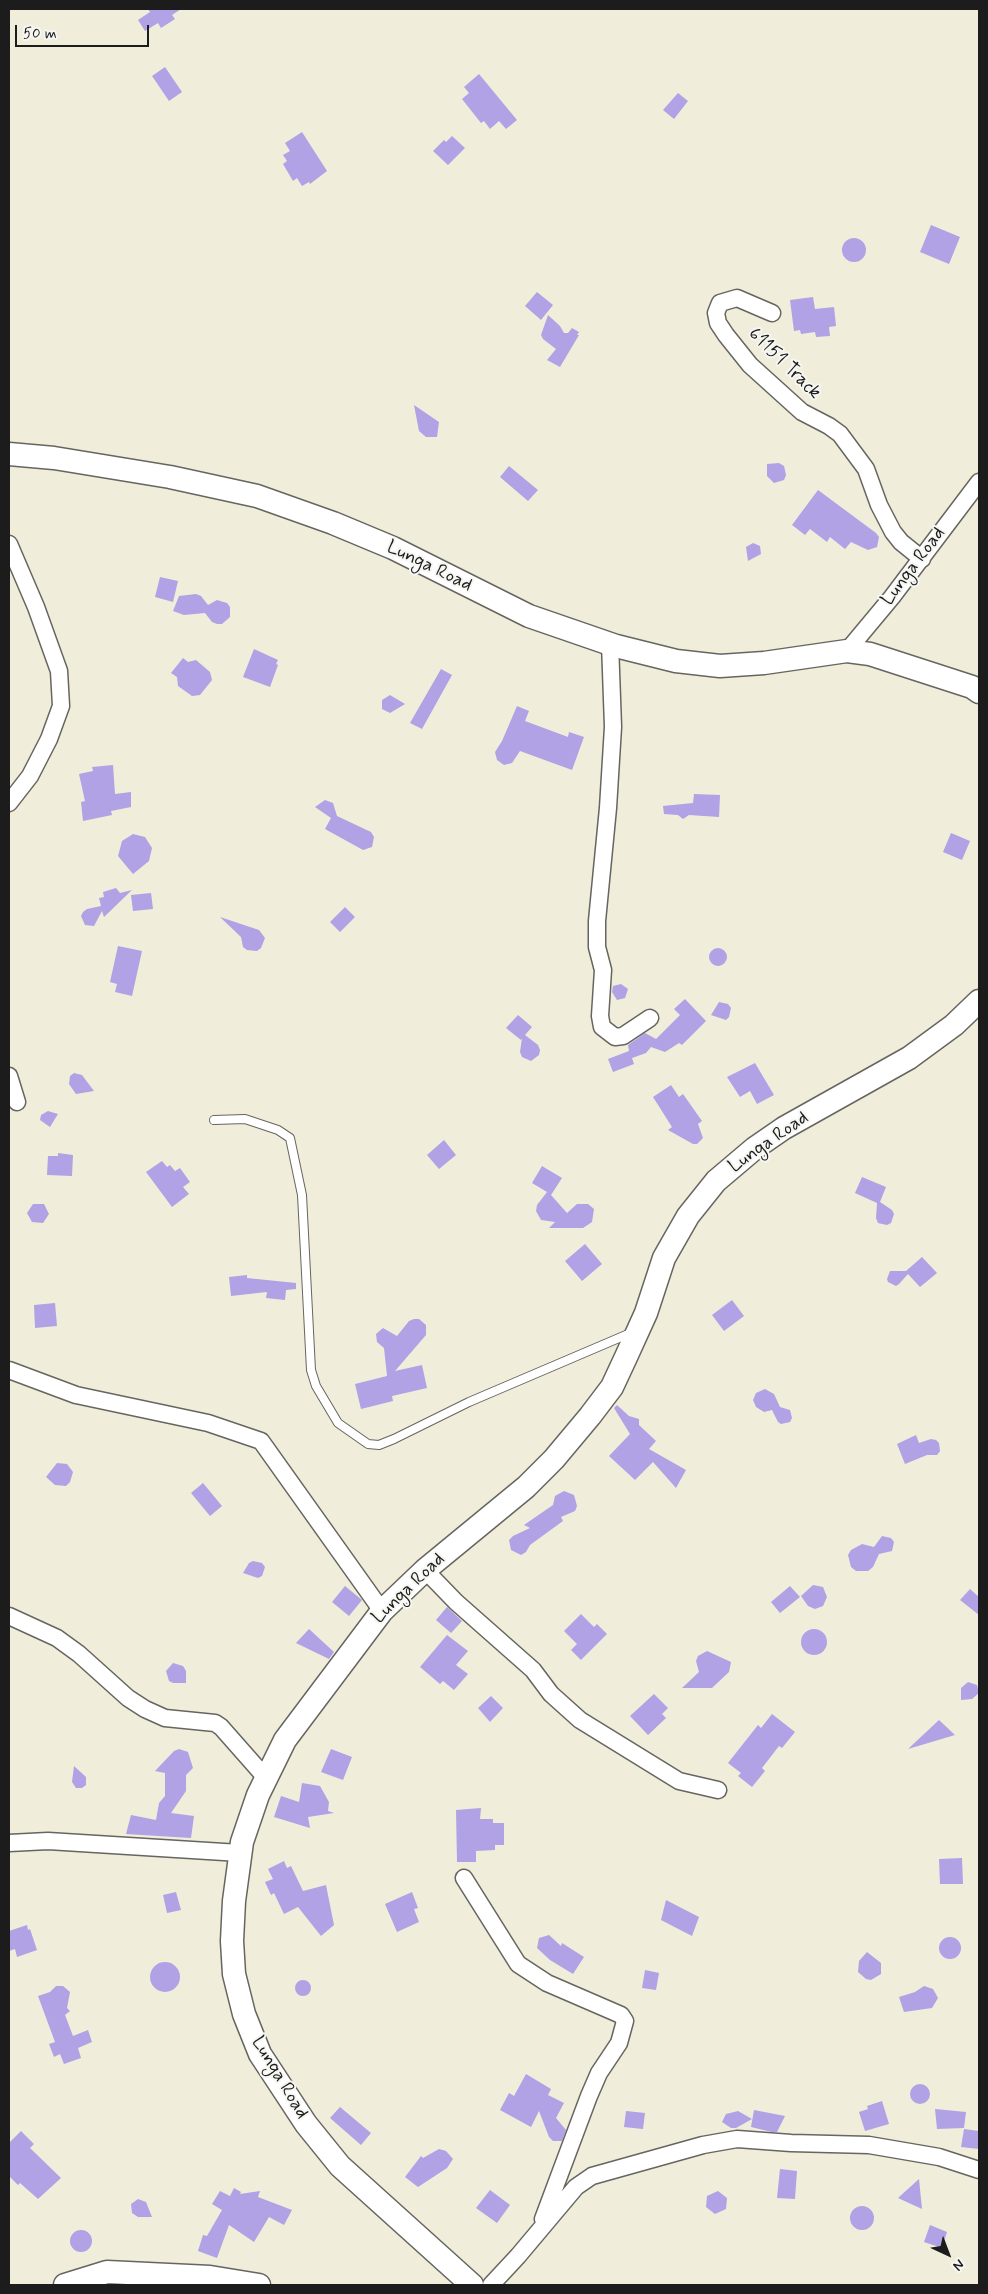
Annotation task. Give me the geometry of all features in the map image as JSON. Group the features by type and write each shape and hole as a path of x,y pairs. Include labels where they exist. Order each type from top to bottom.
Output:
{"street":[{"name":"61151 Track","path":"772,312 738,298 720,303 716,313 718,323 750,366 802,412 830,426 840,434 866,469 879,505 893,532 900,542 922,559"},
{"name":"Lunga Road","path":"9,454 54,458 170,477 257,496 333,523 393,548 529,616 610,643 676,661 720,666 764,663 847,651 870,654 896,661 972,687 979,692"},
{"name":"Lunga Road","path":"847,651 922,559 979,482"},
{"path":"9,544 36,606 59,671 61,706 49,739 30,776 9,803"},
{"path":"610,643 613,727 608,808 597,921 597,947 603,970 600,1016 602,1027 615,1037 634,1031 650,1018"},
{"name":"Lunga Road","path":"472,2285 340,2166 306,2124 260,2054 244,2014 234,1974 234,1900 242,1842 266,1778 285,1740 382,1611 425,1570 526,1487 554,1459 612,1387 639,1329 664,1258 688,1216 716,1181 755,1148 784,1128 909,1058 954,1025 979,1001"},
{"path":"9,1076 17,1102"},
{"path":"9,1370 76,1395 208,1423 261,1441 382,1611"},
{"path":"425,1570 456,1602 533,1670 551,1694 580,1720 679,1781 718,1790"},
{"path":"9,1616 57,1638 79,1654 128,1698 145,1709 164,1718 215,1723 221,1726 266,1778"},
{"path":"9,1843 48,1841 240,1853"},
{"path":"464,1878 518,1964 547,1983 621,2015 625,2021 619,2043 599,2073 589,2096 538,2232"},
{"path":"491,2285 576,2187 592,2176 737,2138 791,2143 869,2145 939,2157 979,2170"},
{"path":"65,2285 107,2272 210,2277 259,2285"}],"lane":[{"path":"214,1120 245,1119 278,1130 290,1138 302,1195 311,1370 316,1386 338,1423 368,1444 379,1445 394,1439 470,1402 639,1329"}],"building":[{"path":"148,9 181,9 172,15 175,19 161,28 158,23 145,31 138,20 150,12"},
{"path":"165,67 182,92 169,101 152,76"},
{"path":"479,74 517,120 506,129 499,121 490,129 484,121 481,123 462,99 469,93 464,87"},
{"path":"678,93 688,101 674,119 663,110"},
{"path":"302,132 327,171 310,184 309,182 302,186 297,178 293,181 283,164 287,161 283,155 290,151 285,143"},
{"path":"452,136 465,148 448,165 433,151 444,140 446,142"},
{"path":"931,225 960,237 949,264 920,252"},
{"path":"854,238 862,242 866,250 862,258 854,262 846,258 842,250 846,242"},
{"path":"537,292 553,305 541,320 525,306"},
{"path":"813,297 815,309 834,307 836,326 829,327 830,336 816,337 815,332 801,334 800,330 794,331 790,300"},
{"path":"548,315 560,326 564,333 568,333 572,328 579,332 560,367 547,360 556,349 543,339 541,335"},
{"path":"414,405 439,422 437,437 426,437 419,431"},
{"path":"779,463 784,466 786,475 784,480 774,483 767,476 767,464"},
{"path":"509,466 538,490 528,501 500,477"},
{"path":"818,490 876,533 879,537 877,547 868,550 851,542 845,549 830,537 827,542 810,529 805,535 792,525"},
{"path":"753,543 760,546 761,554 748,561 746,547"},
{"path":"160,577 178,581 173,602 155,597"},
{"path":"196,594 201,596 208,605 217,600 227,603 230,607 230,617 222,624 217,624 212,622 205,613 184,615 173,611 179,596"},
{"path":"254,649 278,660 270,687 243,677"},
{"path":"183,658 188,662 196,660 210,672 212,680 200,695 192,696 178,686 177,677 171,673"},
{"path":"441,669 452,675 422,729 410,723"},
{"path":"390,695 405,704 390,713 382,709 382,700"},
{"path":"517,706 529,711 525,721 568,737 569,732 584,737 572,770 520,751 512,763 504,765 497,760 495,752 502,741"},
{"path":"113,765 115,794 131,792 131,807 111,811 112,815 83,821 81,802 85,801 79,774 93,771 92,767"},
{"path":"694,794 720,795 719,817 689,815 683,819 678,815 664,814 663,806 693,803"},
{"path":"325,800 333,803 337,816 371,832 374,837 372,847 363,850 325,829 331,818 315,807"},
{"path":"951,833 970,841 962,860 943,852"},
{"path":"133,834 145,837 152,848 149,861 133,874 118,856 122,841"},
{"path":"116,888 120,893 132,890 104,917 102,911 94,926 85,925 81,916 83,912 87,909 101,906 99,898 104,897 103,892"},
{"path":"151,893 153,909 133,911 131,895"},
{"path":"345,907 355,917 340,932 330,922"},
{"path":"220,917 259,930 265,938 261,948 257,951 247,950 243,947 241,937"},
{"path":"118,946 142,951 132,996 115,992 117,984 110,982"},
{"path":"718,948 724,951 727,957 724,963 718,966 712,963 709,957 712,951"},
{"path":"621,984 628,989 625,998 617,1000 612,992 613,986"},
{"path":"685,999 706,1021 682,1045 679,1043 665,1052 651,1047 646,1053 632,1058 634,1064 613,1072 608,1059 629,1051 628,1045 645,1033 656,1039 680,1015 674,1009"},
{"path":"719,1002 728,1004 731,1008 729,1017 726,1020 711,1015"},
{"path":"518,1015 532,1027 525,1035 538,1045 540,1050 539,1055 531,1061 522,1057 520,1052 522,1038 521,1040 506,1028"},
{"path":"755,1063 774,1095 757,1104 750,1091 740,1097 727,1077"},
{"path":"74,1073 82,1075 94,1091 76,1094 69,1084 70,1076"},
{"path":"671,1085 679,1097 683,1094 702,1121 698,1124 703,1138 697,1144 693,1144 668,1130 672,1127 653,1097"},
{"path":"48,1111 58,1114 50,1127 40,1120 41,1115"},
{"path":"444,1140 456,1155 439,1169 427,1155"},
{"path":"58,1153 73,1155 72,1176 47,1175 48,1156 58,1156"},
{"path":"162,1161 167,1167 170,1165 175,1171 180,1168 190,1182 183,1187 189,1194 172,1207 146,1172"},
{"path":"542,1166 562,1178 551,1195 567,1213 577,1204 588,1204 594,1209 592,1222 583,1228 549,1228 555,1222 541,1220 536,1211 537,1205 547,1192 532,1183"},
{"path":"862,1177 886,1187 880,1202 892,1210 894,1214 891,1223 887,1225 878,1223 876,1218 877,1203 855,1193"},
{"path":"33,1204 44,1204 49,1214 43,1223 32,1222 27,1213"},
{"path":"585,1244 602,1264 582,1281 565,1261"},
{"path":"922,1257 937,1273 920,1287 908,1274 896,1286 888,1282 887,1279 890,1271 906,1271"},
{"path":"247,1275 247,1278 296,1283 296,1289 286,1290 285,1300 266,1298 267,1292 231,1296 229,1277"},
{"path":"732,1300 744,1316 724,1331 712,1315"},
{"path":"55,1303 57,1326 35,1328 34,1305"},
{"path":"419,1319 426,1325 426,1335 395,1371 422,1365 427,1388 392,1396 393,1401 361,1409 355,1384 387,1376 384,1348 377,1342 376,1334 383,1328 397,1336 409,1321"},
{"path":"765,1389 774,1394 780,1407 790,1410 792,1418 790,1422 781,1424 772,1410 764,1412 756,1407 753,1400 756,1393"},
{"path":"617,1405 629,1416 639,1419 639,1425 656,1441 649,1449 686,1470 676,1488 653,1462 635,1480 609,1456 630,1434 614,1408"},
{"path":"916,1435 919,1443 931,1439 936,1440 939,1443 940,1451 937,1455 927,1455 905,1464 897,1444"},
{"path":"57,1463 67,1464 73,1472 70,1482 66,1486 55,1485 46,1477"},
{"path":"203,1483 222,1506 210,1516 191,1493"},
{"path":"564,1491 574,1495 577,1506 575,1511 561,1517 563,1521 530,1545 526,1552 521,1555 511,1550 509,1540 530,1528 524,1525 553,1505 555,1496"},
{"path":"882,1536 891,1538 894,1542 892,1551 879,1554 873,1567 868,1571 856,1571 851,1567 848,1555 851,1550 862,1544 874,1547"},
{"path":"253,1561 262,1563 265,1567 262,1576 258,1578 243,1573 249,1563"},
{"path":"813,1585 823,1587 827,1597 823,1606 815,1609 808,1606 801,1596"},
{"path":"345,1586 362,1600 349,1616 332,1602"},
{"path":"790,1586 800,1597 780,1613 771,1602"},
{"path":"970,1589 979,1597 979,1615 960,1600"},
{"path":"447,1607 462,1621 451,1633 436,1620"},
{"path":"581,1614 594,1627 597,1624 607,1634 581,1660 571,1650 577,1644 564,1631"},
{"path":"309,1629 334,1652 329,1659 296,1643"},
{"path":"814,1629 823,1633 827,1642 823,1651 814,1655 805,1651 801,1642 805,1633"},
{"path":"447,1635 468,1651 456,1665 468,1674 454,1690 443,1681 440,1684 420,1667"},
{"path":"707,1651 731,1662 729,1672 712,1688 682,1688 699,1672 696,1661 698,1656"},
{"path":"173,1663 183,1666 186,1671 186,1683 173,1683 169,1681 166,1671"},
{"path":"968,1682 977,1685 979,1693 972,1699 961,1700 961,1688"},
{"path":"654,1694 668,1708 662,1714 666,1718 648,1735 630,1716"},
{"path":"491,1696 503,1708 490,1722 478,1708"},
{"path":"772,1714 795,1732 782,1748 779,1746 762,1768 765,1771 752,1787 738,1776 741,1773 728,1763 758,1725 761,1728"},
{"path":"939,1720 955,1735 908,1749"},
{"path":"179,1749 188,1752 193,1768 186,1775 186,1791 171,1813 194,1816 191,1838 126,1834 131,1815 156,1820 159,1803 165,1796 165,1773 155,1771 174,1751"},
{"path":"331,1749 352,1757 343,1780 321,1772"},
{"path":"74,1766 86,1777 86,1785 82,1788 76,1788 72,1782"},
{"path":"302,1783 320,1786 329,1802 328,1811 334,1813 308,1817 310,1828 274,1817 281,1796 299,1802"},
{"path":"481,1808 480,1819 493,1819 493,1823 504,1823 504,1845 495,1845 495,1850 476,1851 476,1862 457,1862 456,1810"},
{"path":"962,1858 963,1884 940,1884 939,1859"},
{"path":"284,1861 287,1868 291,1866 303,1891 326,1885 334,1925 321,1936 298,1907 284,1914 274,1893 271,1895 265,1882 273,1879 268,1869"},
{"path":"176,1892 181,1910 167,1913 163,1895"},
{"path":"412,1892 418,1908 414,1909 419,1922 397,1932 385,1904"},
{"path":"666,1900 699,1917 692,1936 661,1920"},
{"path":"27,1925 37,1950 17,1957 15,1949 9,1951 9,1931"},
{"path":"549,1935 561,1946 562,1943 584,1957 573,1974 550,1960 537,1948 539,1938"},
{"path":"950,1937 958,1940 961,1948 958,1956 950,1959 942,1956 939,1948 942,1940"},
{"path":"867,1952 881,1963 881,1974 871,1980 866,1979 858,1972 859,1961"},
{"path":"165,1962 176,1966 180,1977 176,1988 165,1992 154,1988 150,1977 154,1966"},
{"path":"645,1970 659,1973 656,1990 642,1988"},
{"path":"303,1980 309,1982 311,1988 309,1994 303,1996 297,1994 295,1988 297,1982"},
{"path":"56,1986 63,1986 70,1992 67,2008 70,2011 65,2015 73,2036 88,2030 92,2042 78,2048 81,2058 64,2064 60,2054 54,2057 49,2044 55,2042 38,1996 50,1992"},
{"path":"924,1986 933,1989 938,1998 932,2008 904,2012 899,1997 915,1992"},
{"path":"526,2074 551,2089 548,2095 564,2103 556,2118 566,2130 562,2141 553,2141 549,2137 539,2111 531,2127 500,2110 509,2093 514,2096"},
{"path":"920,2084 927,2087 930,2094 927,2101 920,2104 913,2101 910,2094 913,2087"},
{"path":"882,2101 889,2124 865,2131 859,2112 868,2109 867,2106"},
{"path":"340,2107 371,2133 361,2145 330,2118"},
{"path":"935,2109 966,2112 964,2128 937,2129"},
{"path":"754,2110 785,2116 777,2132 751,2127"},
{"path":"626,2111 645,2113 643,2129 624,2127"},
{"path":"738,2111 752,2119 736,2128 731,2128 722,2122 726,2114"},
{"path":"964,2129 979,2131 979,2149 961,2147"},
{"path":"21,2131 34,2144 30,2148 61,2178 38,2199 9,2176 9,2143"},
{"path":"439,2149 446,2151 453,2159 447,2168 418,2187 405,2177 421,2156 423,2158"},
{"path":"780,2169 797,2171 795,2199 777,2198"},
{"path":"919,2179 922,2209 898,2198"},
{"path":"234,2188 241,2192 240,2194 260,2191 258,2197 292,2210 284,2225 269,2217 254,2242 229,2225 217,2258 198,2251 203,2235 207,2236 222,2210 212,2204 220,2191 230,2196"},
{"path":"490,2190 510,2205 497,2223 476,2208"},
{"path":"718,2191 727,2198 726,2209 715,2214 706,2207 707,2196"},
{"path":"138,2199 146,2202 152,2217 138,2217 132,2213 131,2204"},
{"path":"862,2206 871,2209 874,2218 871,2227 862,2230 853,2227 850,2218 853,2209"},
{"path":"930,2225 947,2232 942,2248 924,2242"},
{"path":"81,2230 89,2233 92,2241 89,2249 81,2252 73,2249 70,2241 73,2233"}]}
